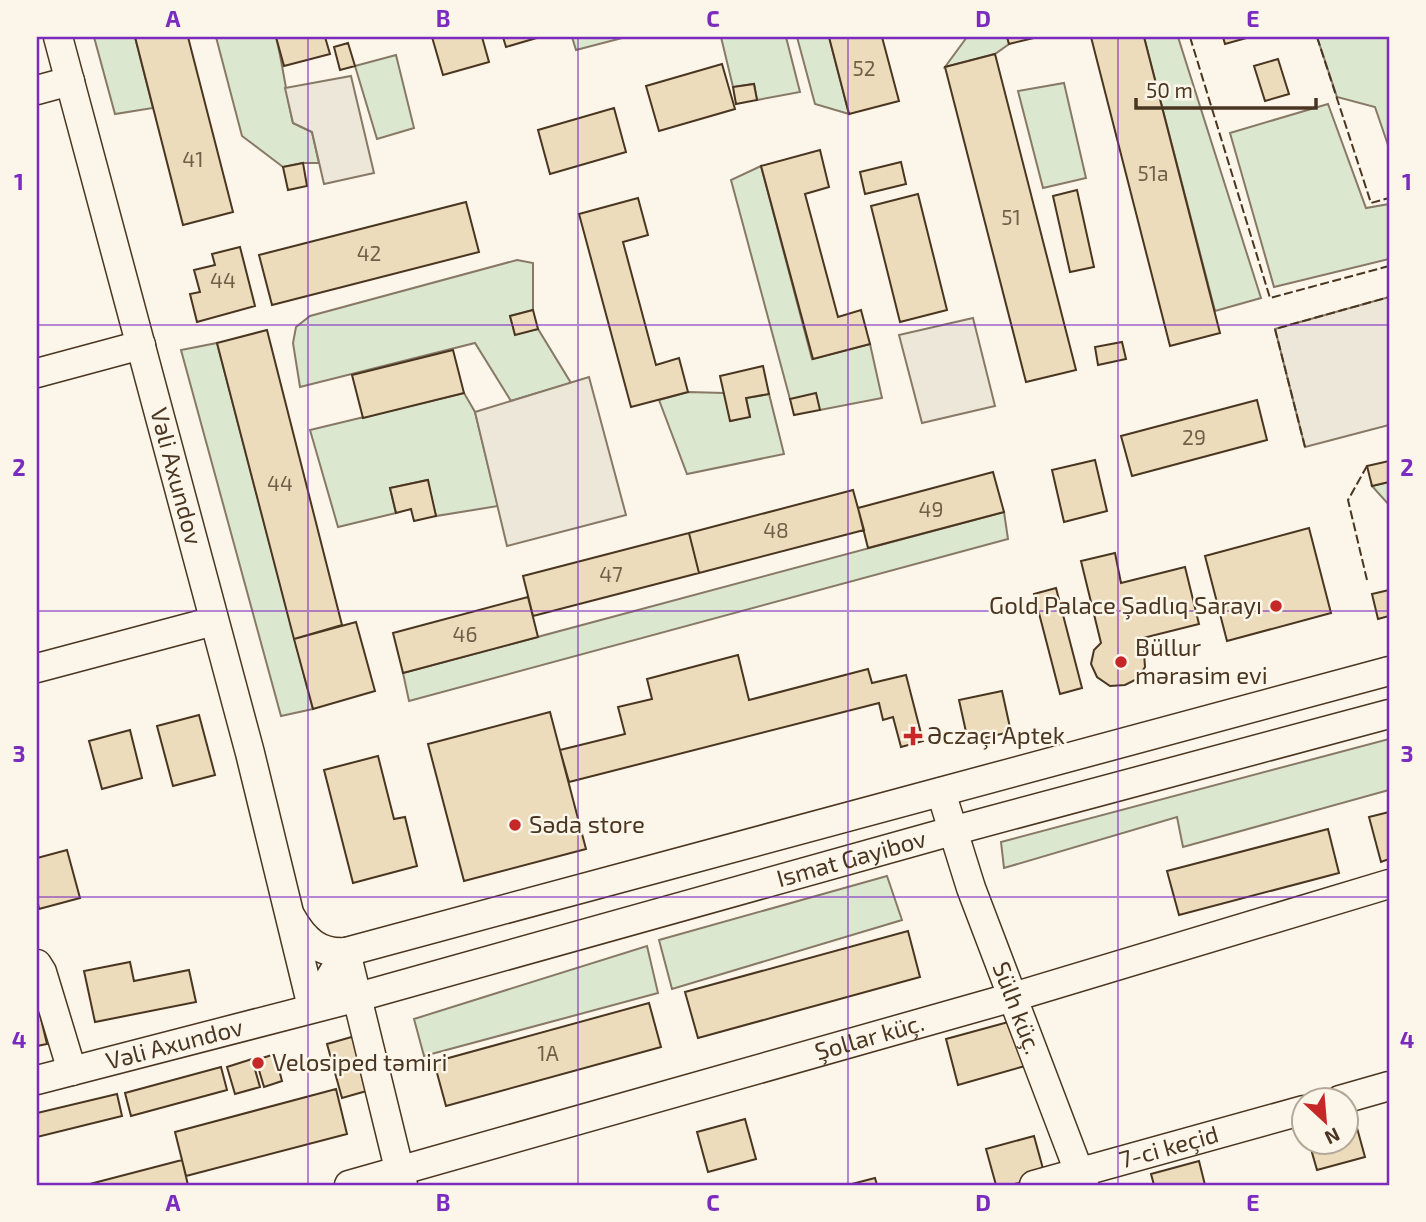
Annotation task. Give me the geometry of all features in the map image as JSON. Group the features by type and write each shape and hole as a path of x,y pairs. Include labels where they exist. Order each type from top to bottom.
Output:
{"street":[{"name":"Vəli Axundov","path":"37,1080 312,1007 214,621 58,37"},
{"path":"37,90 70,81"},
{"path":"37,373 141,345"},
{"path":"37,668 214,621"},
{"path":"1379,674 1384,715"},
{"name":"Ismat Gayibov","path":"346,952 1379,674"},
{"name":"Ismat Gayibov","path":"312,1007 358,997 952,831 1384,715"},
{"name":"Sülh küç.","path":"941,792 971,888 1081,1179"},
{"name":"Şollar küç.","path":"349,1185 402,1179 1389,884"},
{"path":"291,917 299,932 315,946 331,953 346,952"},
{"path":"346,952 402,1179"},
{"path":"312,1007 346,952"},
{"path":"37,964 42,972 72,1071"},
{"path":"1360,1094 1389,1086"},
{"name":"7-ci keçid","path":"1034,1185 1081,1179 1290,1114"}],"green space":[{"path":"94,37 135,37 153,108 115,114"},
{"path":"216,37 276,37 293,123 312,132 319,163 283,167 242,136"},
{"path":"572,37 626,37 576,50"},
{"path":"721,37 786,37 800,92 757,100 754,84 733,87"},
{"path":"797,37 829,37 849,114 815,104"},
{"path":"967,37 1007,37 1009,44 995,54 945,67"},
{"path":"1144,37 1178,37 1261,298 1215,311"},
{"path":"1317,37 1389,37 1389,148 1375,107 1337,97"},
{"path":"396,55 414,128 377,139 355,66"},
{"path":"1064,83 1086,178 1043,188 1018,91"},
{"path":"1328,104 1366,208 1389,204 1389,259 1274,287 1230,133"},
{"path":"761,166 812,359 870,344 882,398 820,410 790,399 731,180"},
{"path":"517,260 533,263 533,310 510,316 515,334 538,329 571,383 511,401 475,343 300,387 293,343 296,327 310,316"},
{"path":"217,343 313,709 281,716 181,350"},
{"path":"688,392 724,393 731,421 750,416 746,398 769,394 784,454 687,474 659,400"},
{"path":"464,393 475,412 498,506 436,516 427,480 390,488 396,513 338,527 310,430"},
{"path":"1389,482 1389,505 1372,486"},
{"path":"1004,512 1008,539 409,701 403,673"},
{"path":"1389,739 1389,790 1183,847 1177,817 1004,868 1001,842"},
{"path":"887,876 902,920 672,989 659,940"},
{"path":"647,946 658,993 424,1056 414,1019"}],"shaded area":[{"path":"351,76 374,173 324,184 312,132 293,123 285,88"},
{"path":"1389,297 1389,425 1305,447 1275,329"},
{"path":"973,318 995,406 922,423 899,335"},
{"path":"589,377 626,515 507,546 475,412"}],"building":[{"path":"135,37 188,37 233,212 183,225"},
{"path":"276,37 325,37 330,54 284,66"},
{"path":"432,37 482,37 489,62 443,75"},
{"path":"503,37 540,37 506,47"},
{"path":"829,37 882,37 899,101 849,114"},
{"path":"1007,37 1038,37 1009,44"},
{"path":"1091,37 1144,37 1220,333 1170,346"},
{"path":"1223,37 1250,37 1225,44"},
{"path":"348,43 355,66 340,70 334,47"},
{"path":"995,54 1076,370 1026,382 945,67"},
{"path":"1278,59 1289,94 1265,101 1254,66"},
{"path":"722,64 735,109 659,131 646,86"},
{"path":"754,84 757,100 736,104 733,87"},
{"path":"614,108 626,152 550,174 538,130"},
{"path":"820,150 829,187 805,194 838,317 861,310 870,344 813,359 761,166"},
{"path":"901,162 906,184 865,194 860,172"},
{"path":"303,163 307,186 288,190 283,167"},
{"path":"1077,190 1094,267 1070,272 1053,196"},
{"path":"918,194 947,310 900,322 871,206"},
{"path":"638,198 648,235 623,242 656,365 679,358 688,392 631,407 579,214"},
{"path":"466,202 479,252 272,305 259,255"},
{"path":"240,247 255,306 197,322 190,294 200,292 194,270 215,265 212,254"},
{"path":"533,310 538,329 515,335 510,316"},
{"path":"267,330 342,625 294,639 217,343"},
{"path":"1122,342 1126,359 1098,365 1095,347"},
{"path":"453,350 464,393 363,418 352,375"},
{"path":"763,366 769,394 746,398 750,417 730,421 720,376"},
{"path":"816,393 820,410 794,415 790,399"},
{"path":"1257,400 1267,440 1132,476 1121,436"},
{"path":"1095,460 1107,511 1064,522 1052,470"},
{"path":"1389,461 1389,482 1372,486 1367,466"},
{"path":"993,472 1004,512 868,548 858,508"},
{"path":"428,480 436,516 414,521 411,509 396,513 390,488"},
{"path":"853,490 864,530 699,573 689,533"},
{"path":"1309,528 1331,613 1227,641 1205,556"},
{"path":"689,533 699,573 533,616 523,576"},
{"path":"1115,553 1121,583 1185,567 1199,624 1143,638 1145,667 1137,679 1125,685 1110,686 1097,677 1091,664 1094,650 1101,643 1081,561"},
{"path":"1056,588 1082,688 1060,694 1034,594"},
{"path":"1389,590 1389,616 1378,619 1372,594"},
{"path":"528,597 538,637 403,673 393,633"},
{"path":"356,622 375,691 313,709 294,639"},
{"path":"738,655 749,700 868,669 872,683 906,675 923,741 901,747 893,717 883,720 879,703 569,782 560,750 625,734 618,707 652,699 647,679"},
{"path":"1002,691 1011,732 968,741 959,700"},
{"path":"550,712 586,849 464,881 428,744"},
{"path":"199,715 215,775 173,786 157,726"},
{"path":"130,730 142,778 102,789 89,741"},
{"path":"378,756 394,819 405,817 417,866 353,883 324,770"},
{"path":"1389,812 1389,859 1381,862 1369,817"},
{"path":"1328,829 1339,873 1179,915 1167,871"},
{"path":"67,850 80,898 39,909 37,858"},
{"path":"908,931 920,977 698,1038 685,992"},
{"path":"130,962 134,981 189,970 196,1002 95,1022 84,971"},
{"path":"37,1002 47,1044 37,1046"},
{"path":"649,1003 661,1047 446,1106 434,1062"},
{"path":"1012,1021 1025,1066 958,1085 946,1039"},
{"path":"355,1036 370,1090 342,1098 327,1044"},
{"path":"275,1054 282,1081 264,1087 256,1060"},
{"path":"252,1059 260,1087 235,1094 227,1067"},
{"path":"221,1067 227,1090 131,1116 125,1093"},
{"path":"336,1089 347,1134 186,1176 175,1132"},
{"path":"117,1094 122,1116 37,1137 37,1113"},
{"path":"745,1119 756,1159 708,1172 697,1132"},
{"path":"1034,1136 1045,1176 1011,1185 996,1185 986,1149"},
{"path":"1360,1139 1365,1157 1317,1170 1313,1156 1360,1156"},
{"path":"182,1160 188,1185 86,1185"},
{"path":"1199,1161 1205,1185 1154,1185 1151,1174"},
{"path":"875,1178 877,1185 848,1185"}],"fence":[{"path":"1190,37 1270,298 1389,266"},
{"path":"1317,37 1371,203 1389,198"},
{"path":"1305,447 1275,329 1389,297"},
{"path":"1367,466 1348,500 1367,580"}],"place":[{"name":"Gold Palace Şadlıq Sarayı","path":"1276,606"},
{"name":"Büllur mərasim evi","path":"1121,662"},
{"name":"Əczaçı Aptek","path":"913,736"},
{"name":"Səda store","path":"515,825"},
{"name":"Velosiped təmiri","path":"258,1063"}]}
